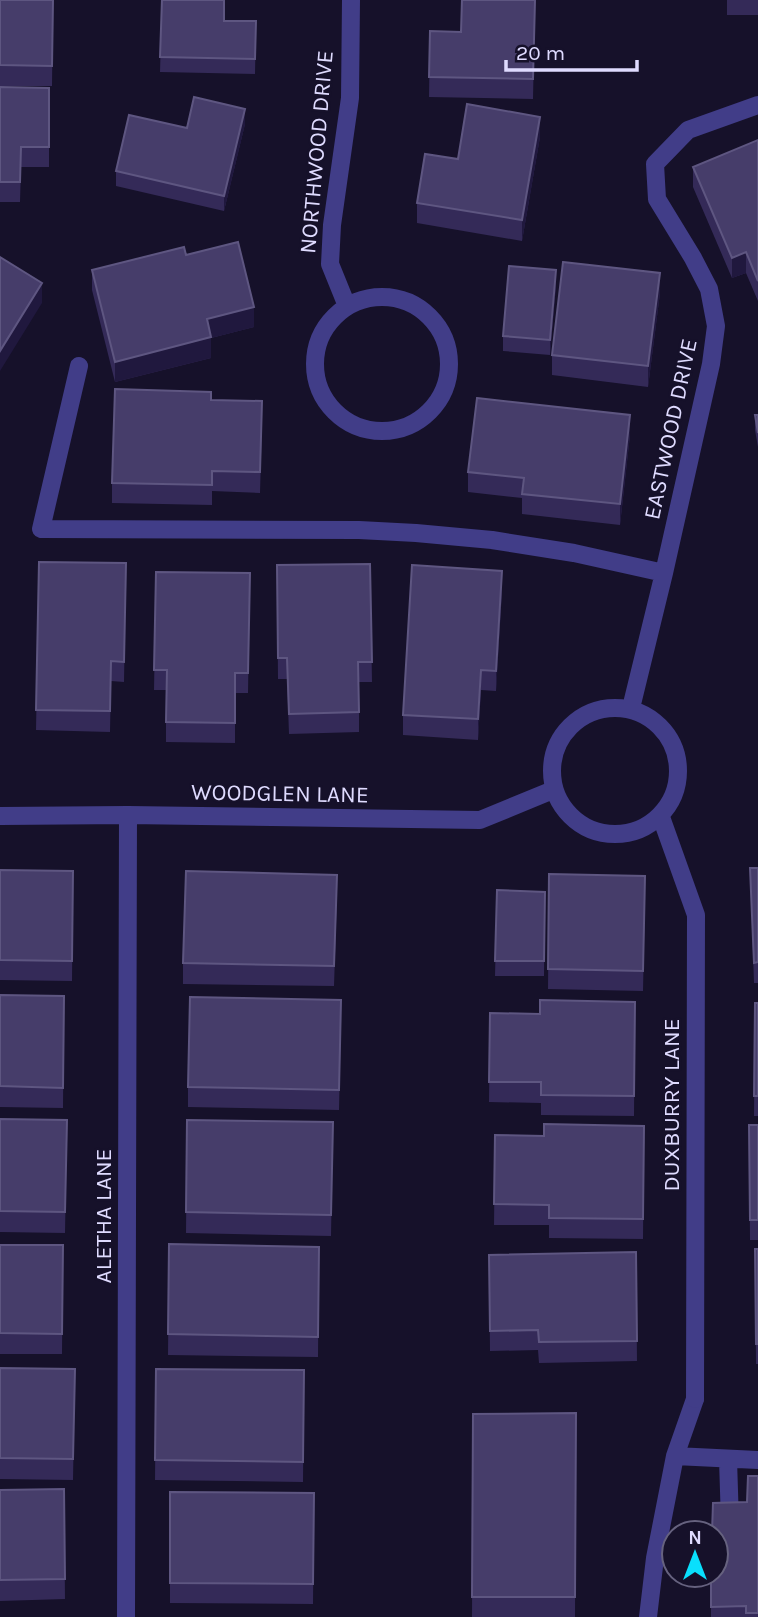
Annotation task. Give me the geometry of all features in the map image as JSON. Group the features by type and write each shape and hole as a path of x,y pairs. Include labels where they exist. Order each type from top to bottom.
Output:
{"street":[{"name":"NORTHWOOD DRIVE","path":"347,306 330,264 332,225 350,98 351,0"},
{"name":"EASTWOOD DRIVE","path":"631,708 711,364 716,326 709,289 657,199 655,164 688,130 758,105"},
{"path":"389,297 410,303 429,316 442,334 448,354 447,376 440,397 426,414 408,425 386,431 364,428 344,419 327,403 318,384 314,362 319,340 330,321 347,306 368,298 389,297"},
{"path":"79,366 41,529 359,530 405,533 505,542 574,553 664,573"},
{"path":"631,708 661,725 678,754 678,788 661,817 632,833 599,833 570,817 553,790 552,756 568,726 597,709 631,708"},
{"name":"WOODGLEN LANE","path":"0,817 128,815 480,820 553,790"},
{"name":"ALETHA LANE","path":"126,1617 128,815"},
{"name":"DUXBURRY LANE","path":"648,1617 655,1558 675,1456 695,1399 696,915 661,817"},
{"path":"675,1456 758,1460"},
{"path":"728,1458 730,1519"}],"building":[{"path":"0,0 53,0 52,66 0,65"},
{"path":"162,0 224,0 224,21 256,21 255,59 160,57"},
{"path":"462,0 535,0 533,79 429,77 430,31 461,32"},
{"path":"0,87 49,88 49,147 21,147 20,182 0,182"},
{"path":"194,97 245,109 224,196 116,171 129,115 187,128"},
{"path":"467,104 540,117 522,220 417,203 425,154 458,159"},
{"path":"758,140 758,281 746,252 732,258 693,167"},
{"path":"238,242 254,307 207,319 211,337 115,362 92,270 184,247 186,255"},
{"path":"0,257 42,283 0,351"},
{"path":"563,262 660,273 648,366 552,355"},
{"path":"509,266 556,270 550,340 503,336"},
{"path":"115,389 211,392 211,400 262,401 260,472 212,471 212,485 112,483"},
{"path":"477,398 630,415 620,504 522,494 524,478 468,472"},
{"path":"39,562 126,563 124,662 111,661 110,711 36,710"},
{"path":"370,564 372,662 358,662 359,712 289,714 287,658 278,658 277,565"},
{"path":"412,565 502,571 496,671 481,670 478,719 403,715"},
{"path":"156,572 250,573 248,673 235,673 235,723 166,722 167,670 154,670"},
{"path":"750,868 758,868 758,962 754,963"},
{"path":"0,870 73,871 72,961 0,960"},
{"path":"186,871 337,875 334,966 183,963"},
{"path":"549,874 645,876 643,971 548,969"},
{"path":"497,890 545,892 544,961 495,961"},
{"path":"0,995 64,996 63,1088 0,1086"},
{"path":"190,997 341,1000 339,1090 188,1087"},
{"path":"540,1000 635,1002 634,1096 541,1095 541,1082 489,1082 490,1013 540,1014"},
{"path":"755,1003 758,1003 758,1096 754,1096"},
{"path":"0,1119 67,1120 65,1212 0,1211"},
{"path":"187,1120 333,1122 331,1215 186,1212"},
{"path":"544,1124 644,1126 643,1219 549,1218 549,1205 494,1204 495,1135 544,1136"},
{"path":"749,1125 758,1125 758,1220 750,1220"},
{"path":"169,1244 319,1247 318,1337 168,1334"},
{"path":"0,1245 63,1245 62,1334 0,1333"},
{"path":"755,1249 758,1249 758,1344 756,1344"},
{"path":"636,1252 637,1341 539,1342 538,1330 490,1331 489,1255"},
{"path":"0,1368 75,1369 73,1459 0,1458"},
{"path":"156,1369 304,1370 303,1462 155,1460"},
{"path":"576,1413 575,1597 472,1597 473,1414"},
{"path":"748,1476 758,1476 758,1613 746,1613 746,1606 711,1607 711,1589 730,1589 730,1519 712,1519 713,1503 747,1502"},
{"path":"64,1489 65,1579 0,1580 0,1490"},
{"path":"170,1492 314,1493 313,1584 170,1583"}]}
